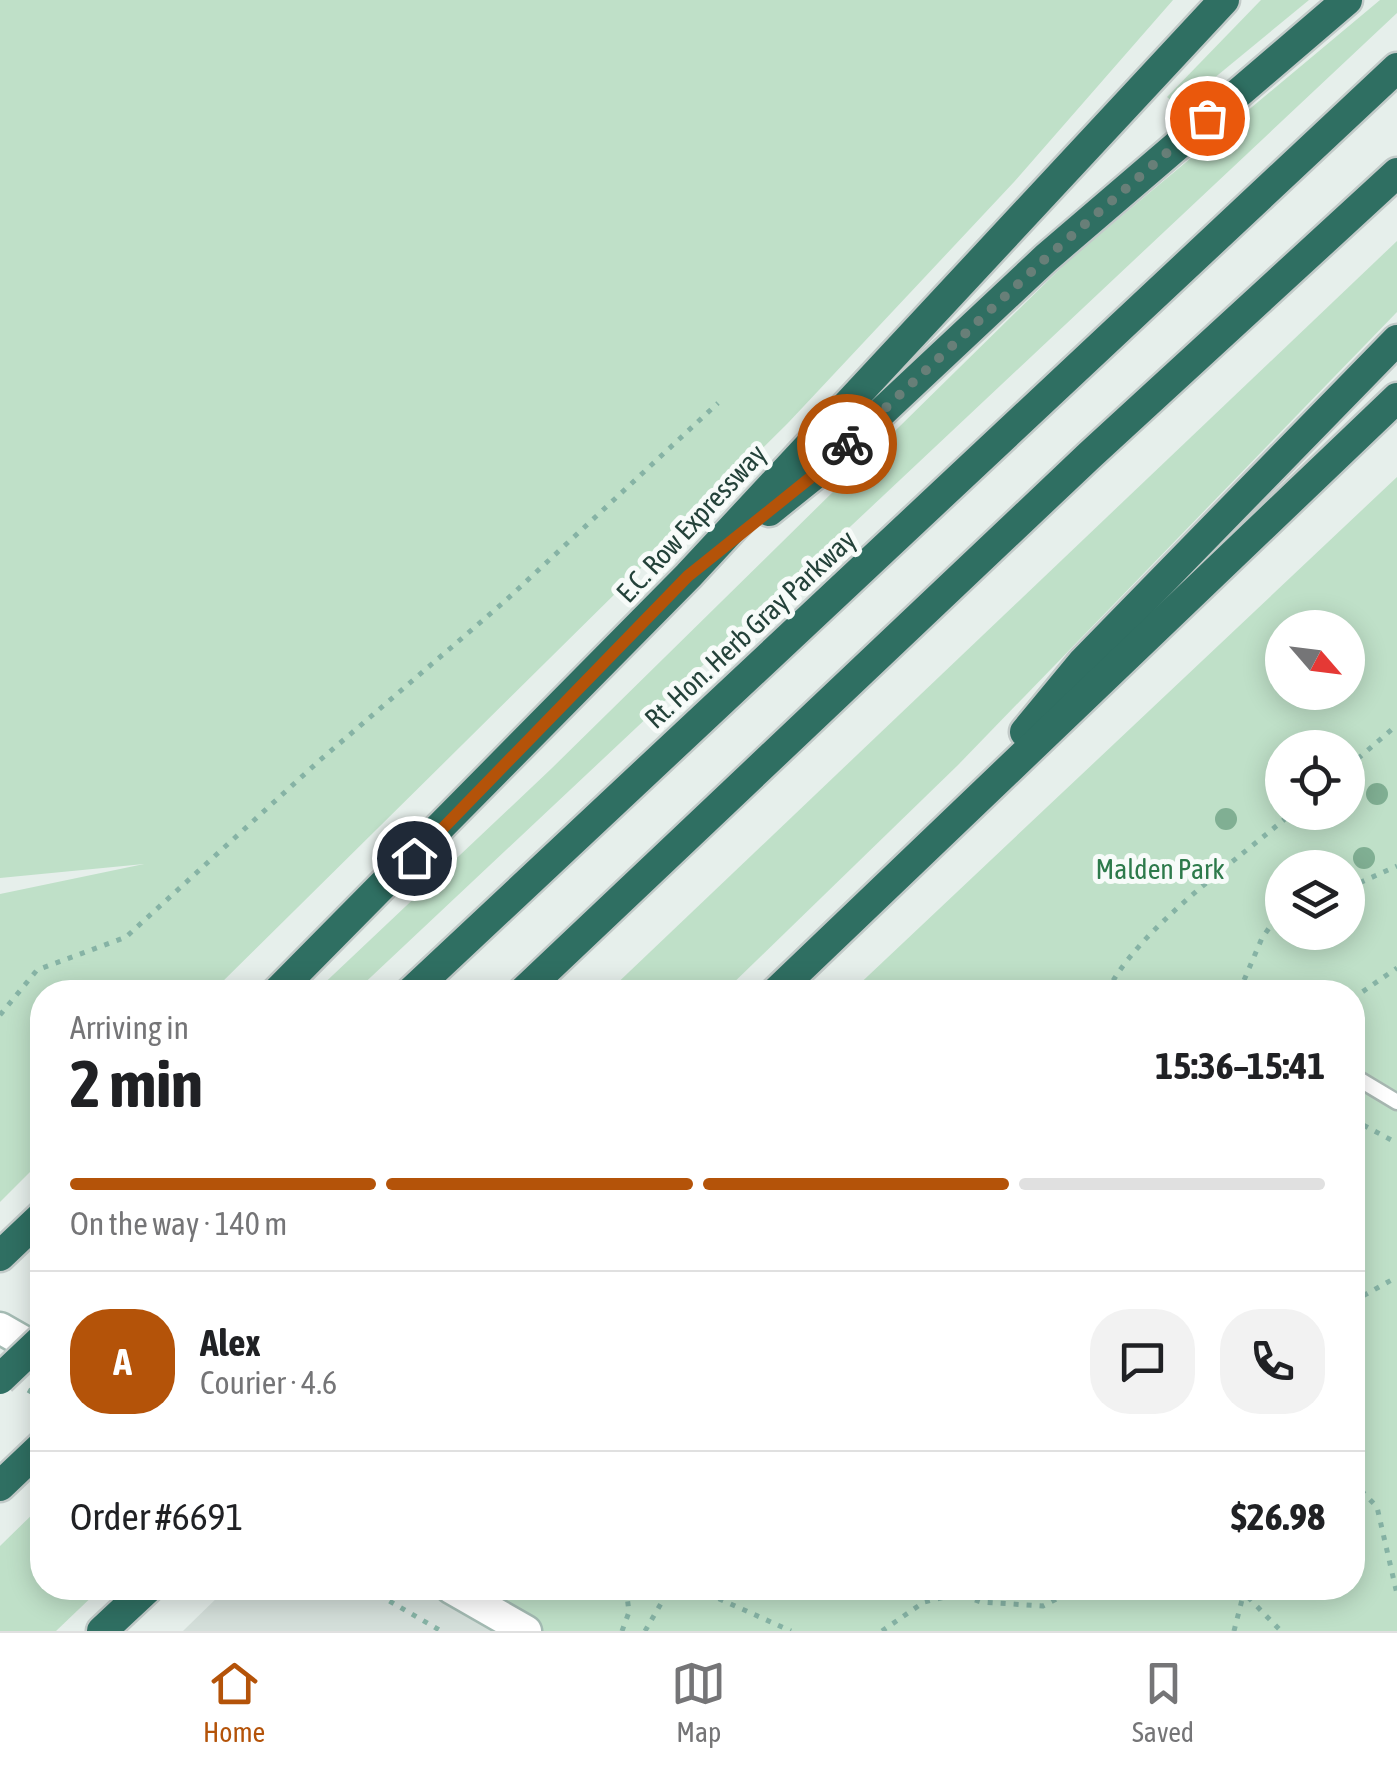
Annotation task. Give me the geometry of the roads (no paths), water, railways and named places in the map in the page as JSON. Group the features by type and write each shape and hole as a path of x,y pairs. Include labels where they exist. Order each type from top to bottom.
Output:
{"highway":[{"name":"E.C. Row Expressway","path":"289,980 688,576 1224,0"},
{"path":"688,576 820,470 1046,258 1347,0"},
{"name":"Rt. Hon. Herb Gray Parkway","path":"424,980 1397,68"},
{"path":"536,980 1090,455 1397,173"},
{"path":"938,839 1082,663 1397,340"},
{"path":"789,980 1397,398"},
{"path":"2,1254 30,1227"},
{"path":"0,1379 30,1350"},
{"path":"0,1486 30,1458"},
{"path":"102,1631 135,1600"}],"main road":[{"path":"0,1328 30,1345"},
{"path":"472,1600 526,1631"}],"lane":[{"path":"1365,1083 1397,1102"}],"park label":[{"name":"Malden Park","path":"1160,869"}]}
